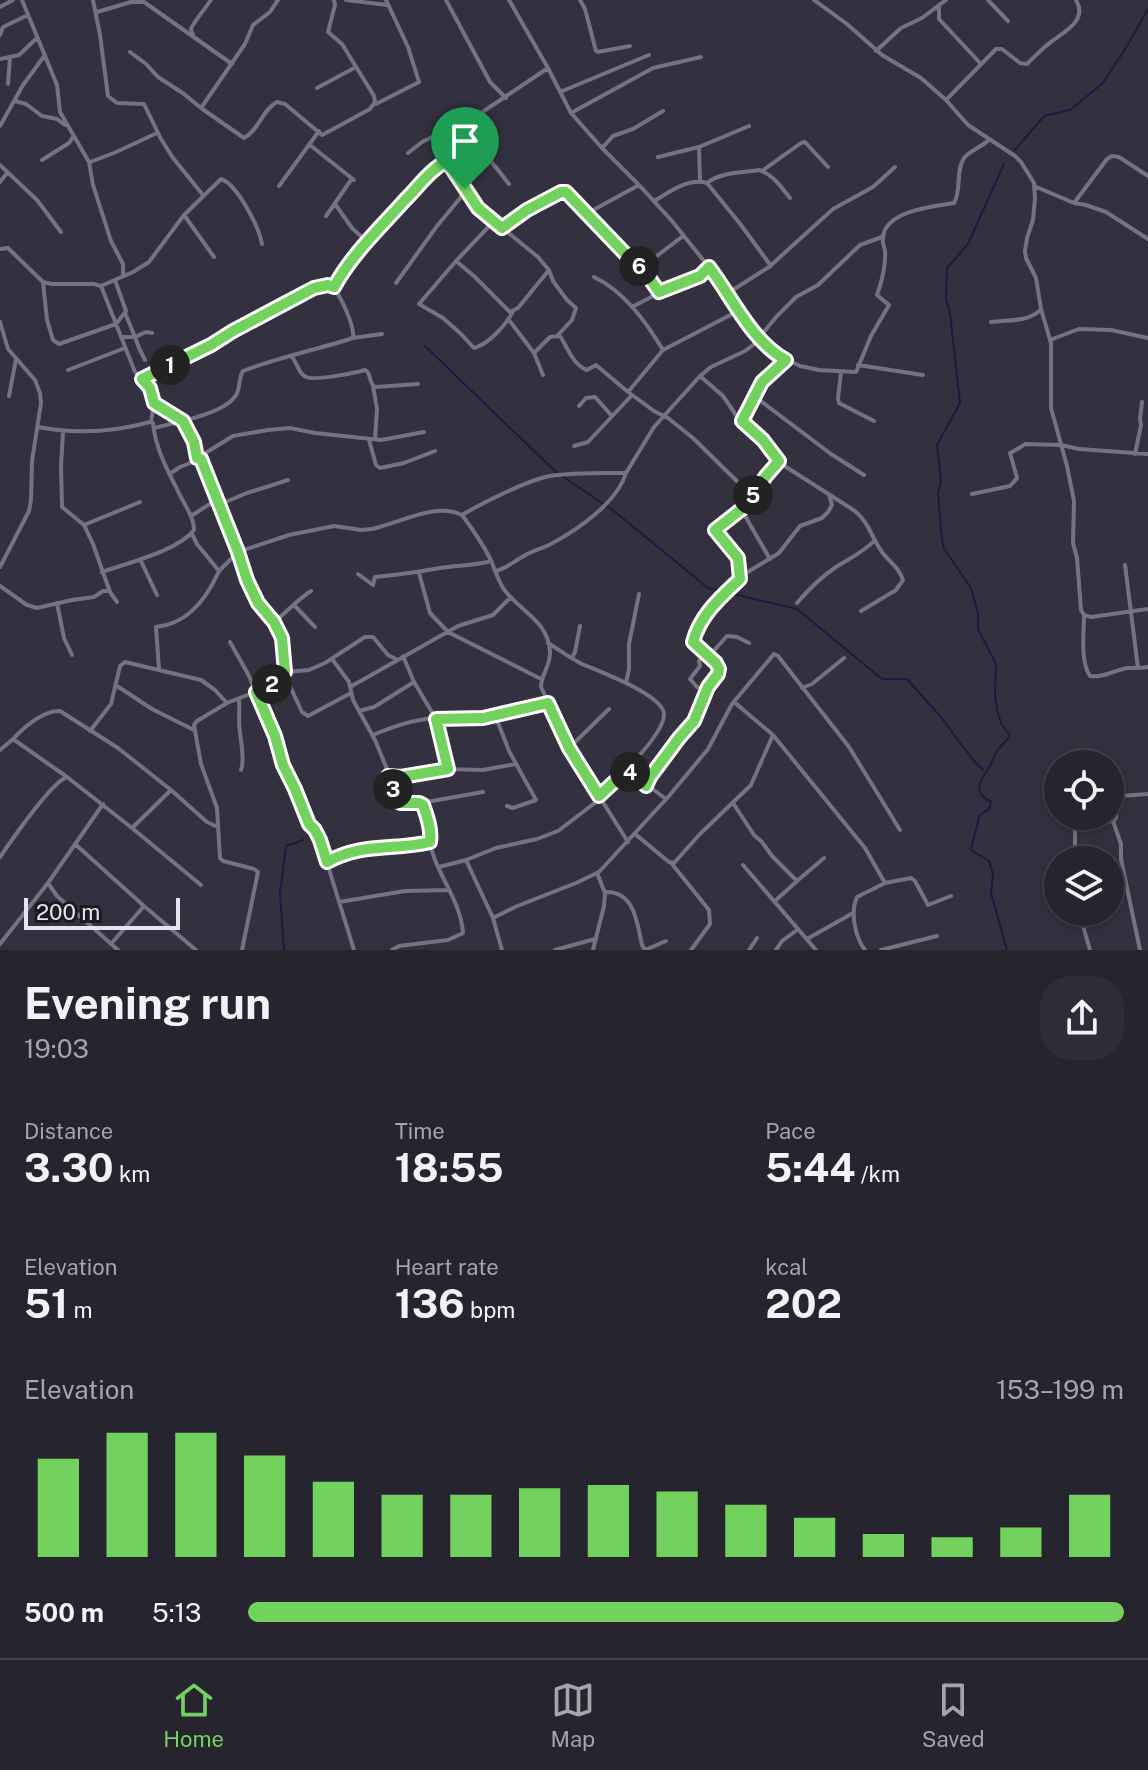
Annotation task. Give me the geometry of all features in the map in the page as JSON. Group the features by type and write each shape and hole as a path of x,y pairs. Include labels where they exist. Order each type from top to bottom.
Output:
{"street":[{"path":"0,7 13,0"},
{"path":"22,0 57,85 60,112 89,162 111,241 123,264 123,275"},
{"path":"93,0 108,96 117,103 144,104 173,158 203,195"},
{"path":"194,36 192,26 211,0"},
{"path":"201,108 245,44 253,25 270,12 278,0"},
{"path":"334,0 328,32 342,44 374,96 374,105"},
{"path":"130,52 158,77 244,138 255,131 269,106 280,102 322,135 419,82 408,47 386,2 346,0"},
{"path":"446,0 490,82 506,98"},
{"path":"509,0 571,113 654,201 709,267 758,337 774,353 811,369 856,372 871,336 889,305 877,295 885,262 882,237 903,214 954,203 964,158 990,139"},
{"path":"580,0 596,51 630,46"},
{"path":"814,0 847,24 876,51 911,71 946,100 968,125 1021,162 1034,186 1033,220 1025,251 1036,278 1052,350 1051,408 1074,501 1073,543 1084,615 1084,651 1088,674 1097,677 1127,668 1148,667"},
{"path":"876,51 901,28 946,0"},
{"path":"988,0 1008,21"},
{"path":"946,100 999,48 1020,63 1027,64 1073,27 1080,8 1076,0"},
{"path":"97,12 139,1 232,64"},
{"path":"939,7 939,19 982,64"},
{"path":"0,35 3,27 28,15"},
{"path":"0,59 22,53 37,38"},
{"path":"0,126 45,55"},
{"path":"560,92 649,55"},
{"path":"8,84 10,57"},
{"path":"571,113 653,68 701,57"},
{"path":"317,88 356,67"},
{"path":"408,153 422,142 459,124 464,117 481,113 506,98 548,68"},
{"path":"15,101 32,106 42,116 57,119 69,127"},
{"path":"602,148 613,136 633,129 663,111"},
{"path":"459,124 460,131 509,184"},
{"path":"658,157 699,147 749,126"},
{"path":"279,186 319,131"},
{"path":"89,162 157,133"},
{"path":"42,160 69,143 73,137"},
{"path":"707,183 719,176 762,171 805,142 828,167"},
{"path":"310,145 354,180 326,216"},
{"path":"699,147 700,181"},
{"path":"1074,203 1112,156 1119,157 1148,176"},
{"path":"334,287 343,269 366,241 444,162 449,164 478,208 527,247 549,270 553,281 576,308 572,320 534,353"},
{"path":"0,165 37,200 61,232"},
{"path":"728,293 771,266 833,209 873,187 895,167"},
{"path":"762,171 775,179 790,198"},
{"path":"0,182 7,173"},
{"path":"0,249 8,248 16,254 43,282 101,286 149,262 184,215 221,179 228,182 247,207 262,244"},
{"path":"654,201 680,186 700,181 707,183 771,266"},
{"path":"586,214 639,185"},
{"path":"1034,186 1074,203 1106,212 1148,239"},
{"path":"396,283 466,191"},
{"path":"502,228 527,210 563,191 634,263 641,266 659,292"},
{"path":"335,204 366,241"},
{"path":"184,215 214,257"},
{"path":"494,221 419,304 443,318 474,348 484,345 509,320 513,311 549,270"},
{"path":"641,266 683,236"},
{"path":"495,571 553,543 603,507 623,484 626,473 663,416 700,376 753,345 790,302 818,285 856,248 882,237"},
{"path":"456,261 508,310 513,311"},
{"path":"632,307 659,292 700,276 709,267"},
{"path":"594,277 603,281 632,307 663,350"},
{"path":"115,280 145,360"},
{"path":"43,282 47,320 55,343 116,324 125,313"},
{"path":"142,379 314,288 328,285 337,290 354,330 353,338"},
{"path":"101,286 135,372 150,388 154,403 151,422 157,444 195,529 183,541 102,572"},
{"path":"991,322 1028,318 1041,309"},
{"path":"574,446 588,442 663,350 740,310"},
{"path":"509,320 534,353 543,375"},
{"path":"0,322 6,343 35,380 40,393 29,511 0,567"},
{"path":"1050,340 1079,329 1111,330 1148,338"},
{"path":"121,337 152,333"},
{"path":"154,428 228,404 238,393 243,371 353,338 382,334"},
{"path":"558,335 581,368 587,370 596,365 630,394 669,419 752,496"},
{"path":"0,347 6,343"},
{"path":"68,370 125,348"},
{"path":"128,356 139,348"},
{"path":"291,356 296,360 301,374 307,378 365,370 369,374 377,409 372,440 376,465 380,468 435,451"},
{"path":"9,396 16,359"},
{"path":"742,421 764,379 786,360"},
{"path":"858,365 923,375"},
{"path":"841,372 839,403 874,421"},
{"path":"700,376 723,396 779,461 862,517 881,552 899,569 903,580 896,590 861,611"},
{"path":"373,386 418,384"},
{"path":"754,396 864,475"},
{"path":"579,406 586,398 595,397 612,416"},
{"path":"1135,454 1141,430 1142,402"},
{"path":"154,403 183,421 194,442 247,580 258,603 274,622 282,638 285,672 302,712 308,716 396,659 458,626 493,615 511,597"},
{"path":"38,427 63,432 92,431 151,422"},
{"path":"170,474 233,436 268,430 290,428 372,440 424,432"},
{"path":"63,432 62,507 84,525 117,602"},
{"path":"972,494 1011,486 1017,478 1010,453 1028,444 1148,454"},
{"path":"740,579 738,558 715,530 741,509 779,461"},
{"path":"462,515 543,478 590,471 626,473"},
{"path":"191,516 217,503 288,480"},
{"path":"646,786 694,721 707,690 718,674 716,663 693,642 704,616 740,579 782,551 800,526 825,516 832,505 829,495"},
{"path":"84,525 140,502"},
{"path":"741,509 770,559"},
{"path":"159,669 156,627 174,623 199,606 219,571 238,552 282,537 329,527 367,530 431,512 447,510 462,515 491,561 504,590 540,624 548,643 549,661 541,687 569,748 628,842"},
{"path":"192,534 219,571"},
{"path":"797,603 816,581 865,550 875,540"},
{"path":"140,559 157,595"},
{"path":"358,574 373,585 375,577 491,561"},
{"path":"1125,565 1138,668"},
{"path":"419,573 430,613 448,632 541,679"},
{"path":"0,586 33,608 94,597 103,591 110,591"},
{"path":"274,622 311,591"},
{"path":"626,683 629,644 639,594"},
{"path":"57,603 64,638 72,655"},
{"path":"294,605 315,627"},
{"path":"1084,615 1091,617 1148,609"},
{"path":"572,658 580,626"},
{"path":"707,690 697,687 690,679 700,666 699,661 727,636 749,643"},
{"path":"242,950 258,872 221,860 214,796 201,764 194,730 197,721 227,703 268,687 285,672 309,670 362,639 373,637 388,655 396,659"},
{"path":"230,642 256,692 309,824 320,840 354,950"},
{"path":"439,867 558,831 599,798 627,770 660,726 664,713 660,705 639,689 572,658 548,643"},
{"path":"493,918 597,873 628,842 708,749 734,702 774,654 849,747 900,830"},
{"path":"403,656 436,719 448,769"},
{"path":"802,688 812,684 844,658"},
{"path":"332,659 345,676 373,735 395,797 400,803 421,803 483,792"},
{"path":"90,731 109,709 123,663 131,662 201,680 227,703"},
{"path":"359,711 377,705 414,682"},
{"path":"117,686 152,709 194,730"},
{"path":"239,699 241,770"},
{"path":"734,702 773,735 865,848 885,883"},
{"path":"373,735 400,724 447,718 493,717 548,703"},
{"path":"0,750 27,725 57,709 118,748 207,822 218,827"},
{"path":"569,748 609,709"},
{"path":"493,717 536,800 513,809 507,806"},
{"path":"672,863 751,785 773,735"},
{"path":"13,739 103,804 201,885"},
{"path":"388,776 401,777 448,769 479,770 516,764"},
{"path":"627,770 666,799"},
{"path":"0,857 57,783 67,777"},
{"path":"132,828 171,790"},
{"path":"1124,796 1148,794"},
{"path":"392,950 399,946 448,940 461,935 463,931 449,890 433,857 429,824 421,803"},
{"path":"733,803 754,835 797,881"},
{"path":"0,944 48,883 103,804"},
{"path":"1116,830 1140,950"},
{"path":"635,834 672,863 709,910 710,924 691,950"},
{"path":"327,862 343,853 366,848 430,842"},
{"path":"75,844 196,950"},
{"path":"775,901 824,858"},
{"path":"466,860 493,918 502,950"},
{"path":"743,865 816,950"},
{"path":"593,950 605,892 597,873"},
{"path":"865,950 853,913 855,899 885,883 912,878 928,905 951,896"},
{"path":"48,883 57,896 118,950"},
{"path":"339,902 405,891 449,890"},
{"path":"605,892 618,894 631,903 645,950 666,941"},
{"path":"111,944 144,906"},
{"path":"807,939 853,913"},
{"path":"1083,926 1090,950"},
{"path":"776,950 798,929"},
{"path":"881,950 937,936"},
{"path":"749,950 757,938"},
{"path":"555,950 595,939"}],"waterway":[{"path":"1015,150 1044,116 1070,110 1103,83 1148,9"},
{"path":"1004,164 968,244 947,268 946,300 960,403 937,445 943,547 971,588 978,614 978,629 996,664 997,710 1010,736 996,753 980,784 980,793 991,802 989,809 979,816 971,850 989,861 993,874 991,893 1007,950"},
{"path":"425,346 557,473"},
{"path":"562,476 614,511 708,588 797,609 882,679 907,679 983,770"},
{"path":"284,950 280,894 286,846 303,840"}],"route":[{"path":"447,161 465,189 478,208 502,228 527,210 566,192 634,263 641,266 659,292 700,276 709,267 758,337 786,360 762,382 742,421 763,440 779,461 743,508 715,530 738,558 740,579 704,616 693,642 716,663 718,674 708,687 694,721 646,786 627,770 599,796 569,748 548,703 493,717 436,719 448,769 401,777 388,776 397,801 423,805 432,839 430,842 366,848 343,853 327,862 320,840 309,824 283,765 275,736 256,692 268,687 285,672 282,638 274,622 258,603 247,580 201,459 197,458 194,442 183,421 154,403 148,384 142,379 211,345 293,298 314,288 334,287 343,269 366,241 444,162 447,161"}]}
